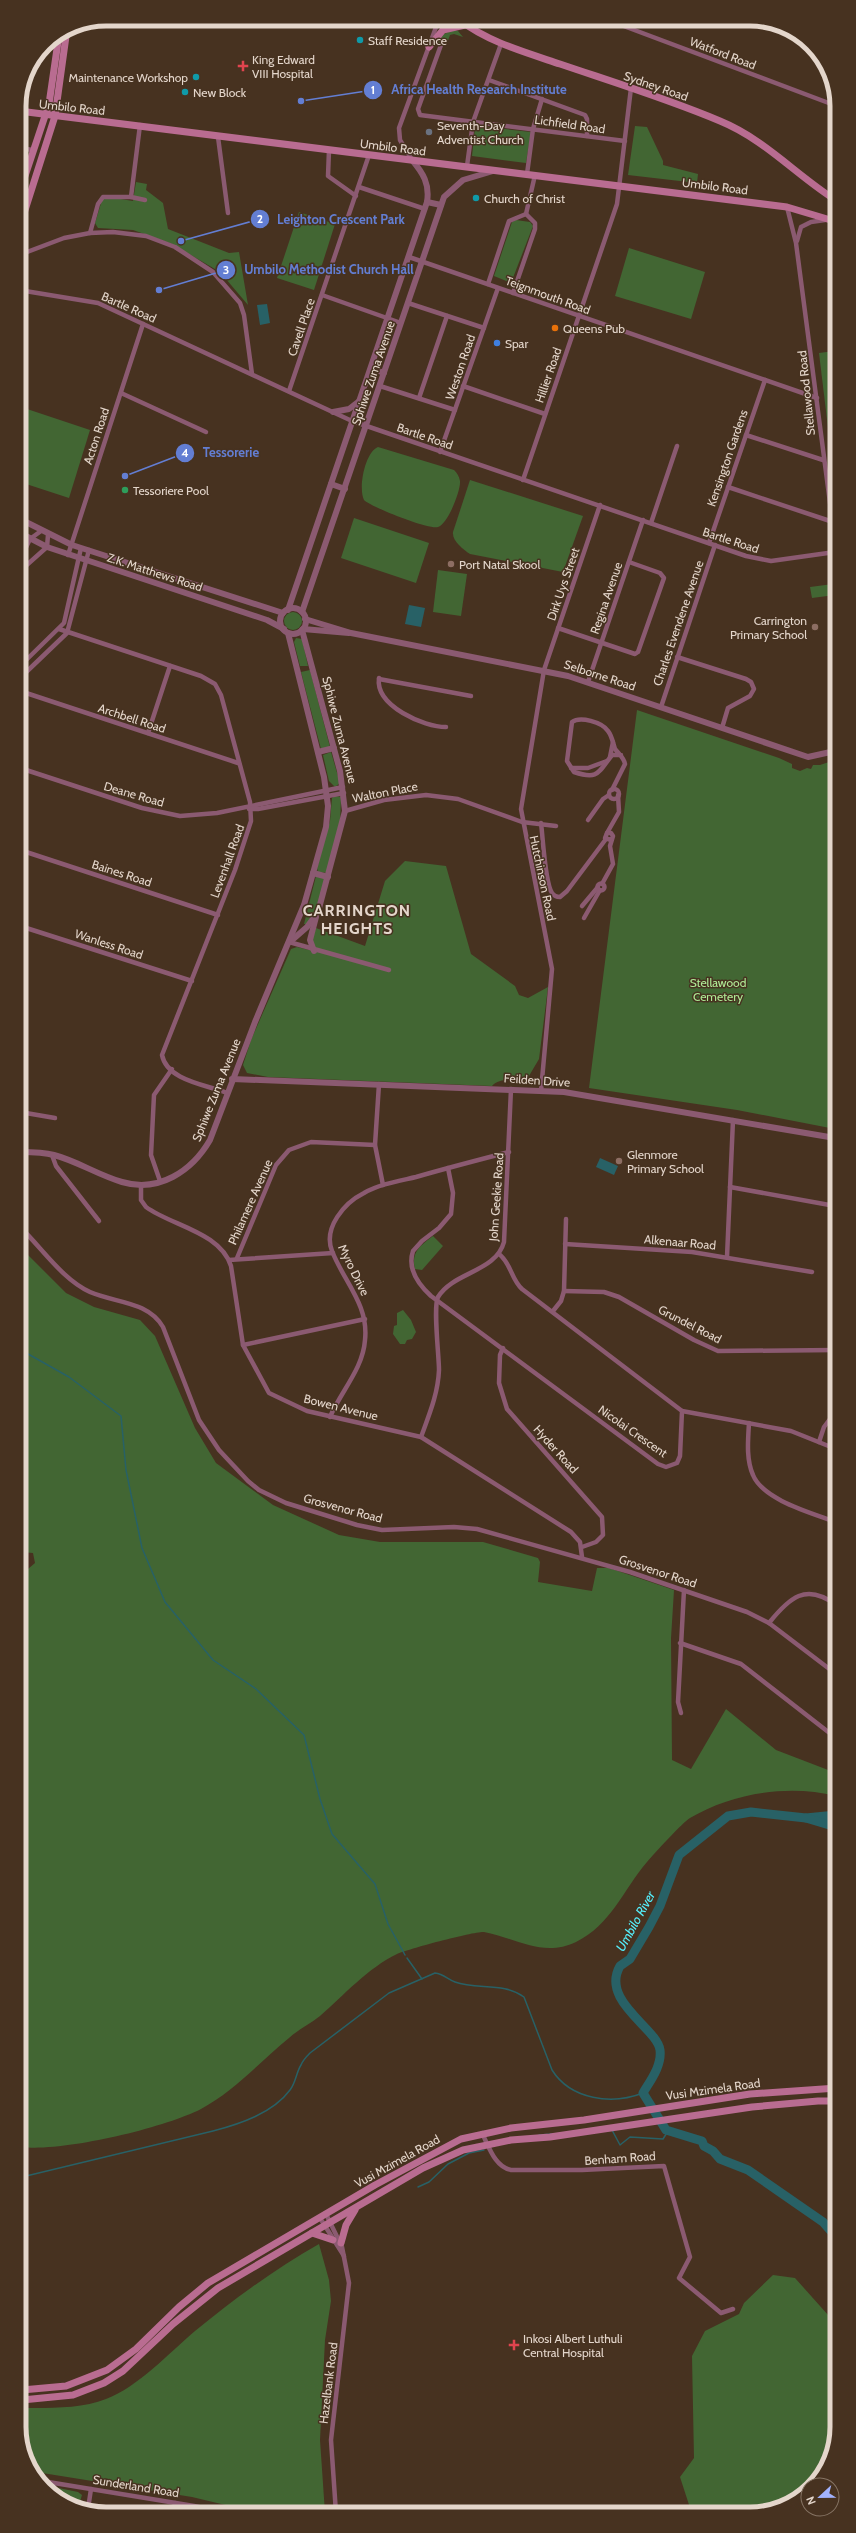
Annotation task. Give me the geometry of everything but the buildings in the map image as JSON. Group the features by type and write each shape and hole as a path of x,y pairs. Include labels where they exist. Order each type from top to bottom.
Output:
{"main road":[{"path":"429,47 443,30 451,26"},
{"name":"Sydney Road","path":"471,26 480,34 501,44 631,88 720,121 748,135 777,154 830,196"},
{"path":"26,198 55,116 66,37"},
{"path":"26,172 45,115 58,43"},
{"name":"Umbilo Road","path":"26,113 140,125 218,137 619,184 787,206 830,219"},
{"name":"Vusi Mzimela Road","path":"26,2390 66,2386 107,2370 136,2349 179,2307 208,2283 444,2147 461,2139 482,2133 681,2104 780,2091 830,2088"},
{"name":"Vusi Mzimela Road","path":"26,2400 73,2395 104,2383 133,2362 201,2301 327,2224 439,2160 463,2150 488,2144 752,2107 830,2101"},
{"path":"341,2243 348,2220 358,2207"},
{"path":"312,2233 333,2240"}],"street":[{"path":"412,160 400,140 399,128 436,26"},
{"name":"Watford Road","path":"625,26 830,103"},
{"path":"467,166 473,122 501,44"},
{"name":"Lichfield Road","path":"441,45 418,109 419,114 625,141"},
{"path":"489,80 585,115 587,119 587,136"},
{"name":"Hillier Road","path":"523,480 615,208 631,88"},
{"path":"527,174 533,129 542,99"},
{"path":"131,197 140,125"},
{"path":"218,137 228,213"},
{"path":"26,149 33,150"},
{"path":"329,150 328,176 356,196"},
{"name":"Cavell Place","path":"289,391 369,154"},
{"name":"Sphiwe Zuma Avenue","path":"286,612 310,547 427,202 429,194 426,179 412,160"},
{"name":"Sphiwe Zuma Avenue","path":"302,612 441,206 447,193 456,184 477,175 496,170"},
{"path":"526,214 535,175"},
{"path":"359,187 425,209"},
{"path":"90,233 101,199 108,195 146,200"},
{"path":"427,202 441,206"},
{"name":"Stellawood Road","path":"787,206 796,243 817,398 830,521"},
{"path":"488,284 509,221 526,214"},
{"path":"513,293 535,229 535,223 526,214"},
{"path":"796,243 801,227 810,222 830,220"},
{"path":"26,252 55,241 90,233 122,232 157,240 186,254 213,272 242,306 252,374"},
{"name":"Teignmouth Road","path":"409,257 817,398"},
{"name":"Weston Road","path":"440,452 498,288"},
{"name":"Bartle Road","path":"26,291 98,303 352,421 746,556 771,561 830,553"},
{"path":"322,295 401,322"},
{"path":"408,304 484,328"},
{"path":"419,398 447,316"},
{"name":"Acton Road","path":"68,555 143,324"},
{"path":"371,368 384,373"},
{"name":"Kensington Gardens","path":"709,543 765,380"},
{"path":"380,386 455,410"},
{"path":"463,386 545,414"},
{"path":"121,393 206,432"},
{"path":"333,412 349,409 360,400"},
{"path":"746,435 823,460"},
{"path":"651,523 677,446"},
{"path":"331,484 345,489"},
{"path":"728,488 830,521"},
{"name":"Dirk Uys Street","path":"544,670 600,505"},
{"name":"Regina Avenue","path":"588,682 643,520"},
{"name":"Z.K. Matthews Road","path":"26,522 41,531 72,545 286,612"},
{"path":"26,547 30,539 41,531"},
{"path":"26,566 47,547 48,534"},
{"name":"Z.K. Matthews Road","path":"26,537 47,547 85,561 267,620 286,631"},
{"name":"Charles Evendene Avenue","path":"661,707 715,545"},
{"path":"310,547 323,552"},
{"path":"26,660 59,629 66,617 81,548"},
{"path":"26,672 67,633 73,617 85,561 89,550"},
{"path":"558,628 635,654 638,652 659,592 662,575 629,562"},
{"path":"295,609 302,612 306,619 303,629 296,634 286,631 280,622 286,612 295,609"},
{"name":"Selborne Road","path":"306,619 351,633 544,670 588,682 810,758 830,752"},
{"name":"Levenhall Road","path":"59,629 67,633 207,678 218,689 251,807 251,823 218,915 163,1052 164,1060 172,1069"},
{"name":"Sphiwe Zuma Avenue","path":"289,942 307,927 318,912 344,811 343,790 334,748 303,629"},
{"name":"Selborne Road","path":"303,629 342,634 351,633"},
{"name":"Sphiwe Zuma Avenue","path":"26,1152 52,1154 121,1182 141,1184 160,1181 179,1174 199,1156 210,1140 232,1079 289,942 313,873 326,827 327,793 318,752 286,631"},
{"path":"677,657 746,679 753,684 754,688 752,694 727,710 722,728"},
{"path":"148,733 170,666"},
{"name":"Hutchinson Road","path":"541,1091 552,969 522,822 521,809 544,670"},
{"path":"446,727 428,726 403,713 383,694 379,678 471,696"},
{"name":"Archbell Road","path":"26,693 238,763"},
{"path":"588,820 603,799 609,795 625,767 621,755 609,732 600,724 574,720 568,745 567,761 570,768 574,772 592,776 599,772 609,759 613,742"},
{"path":"318,752 334,748"},
{"path":"570,768 585,769 621,755"},
{"name":"Deane Road","path":"26,770 142,808 173,815 196,815 251,807 343,790"},
{"path":"541,823 548,880 552,893 557,897 560,897 609,839 619,812 618,781"},
{"path":"612,790 618,794"},
{"path":"613,799 618,794"},
{"name":"Walton Place","path":"344,811 384,800 426,795 472,803 522,822 541,823 556,826"},
{"path":"609,795 618,803"},
{"path":"584,918 613,862 607,833 614,823"},
{"name":"Baines Road","path":"26,852 218,915"},
{"path":"313,873 328,877"},
{"path":"582,906 600,887"},
{"path":"314,951 310,940 318,912"},
{"name":"Wanless Road","path":"26,928 192,981"},
{"path":"289,942 314,951 389,970"},
{"path":"160,1181 151,1154 154,1095 172,1069 194,1082 227,1093"},
{"name":"Feilden Drive","path":"232,1079 511,1089 578,1094 830,1137"},
{"path":"379,1084 375,1145 383,1185"},
{"name":"John Geekie Road","path":"437,1300 447,1286 491,1261 499,1254 505,1234 511,1089"},
{"path":"26,1113 55,1118"},
{"name":"Alkenaar Road","path":"565,1244 679,1250 727,1257 733,1120"},
{"name":"Philamere Avenue","path":"237,1258 276,1165 289,1150 311,1142 375,1145"},
{"name":"Myro Drive","path":"330,1417 362,1358 365,1341 365,1319 359,1301 331,1247 331,1230 340,1212 354,1198 383,1185 509,1152"},
{"path":"52,1154 56,1166 99,1221"},
{"name":"Nicolai Crescent","path":"448,1168 453,1193 450,1214 439,1228 417,1245 411,1256 413,1272 418,1282 437,1300 661,1466 674,1465 680,1456 682,1411"},
{"path":"141,1184 141,1200 146,1207 212,1242 225,1253 229,1260 237,1258 333,1253"},
{"path":"730,1187 830,1205"},
{"path":"552,1311 561,1302 564,1291 566,1219"},
{"name":"Grosvenor Road","path":"26,1234 60,1269 86,1290 145,1309 158,1319 164,1327 199,1420 223,1454 259,1490 279,1500 357,1525 398,1531 446,1527 477,1528 582,1557 747,1612 770,1623 830,1669"},
{"path":"499,1254 507,1261 517,1284 682,1411 790,1431 830,1447"},
{"path":"727,1257 812,1272"},
{"name":"Bowen Avenue","path":"229,1260 243,1345 269,1393 307,1411 421,1437 571,1532 582,1546"},
{"name":"Grundel Road","path":"564,1291 604,1292 619,1297 694,1340 718,1351 830,1350"},
{"path":"421,1437 436,1392 439,1371 437,1300"},
{"path":"243,1345 365,1319"},
{"name":"Hyder Road","path":"503,1348 500,1355 499,1383 507,1409 602,1517 603,1535 596,1542 582,1546"},
{"path":"819,1442 824,1427 830,1419"},
{"path":"749,1423 748,1451 751,1468 760,1487 776,1498 830,1520"},
{"path":"582,1546 582,1557"},
{"path":"681,1713 678,1707 680,1643 684,1590"},
{"path":"770,1623 788,1601 803,1594 819,1595 830,1601"},
{"path":"680,1643 741,1664 830,1733"},
{"name":"Benham Road","path":"482,2133 499,2164 511,2170 582,2170 664,2166 690,2257 679,2278 721,2313 733,2309"},
{"name":"Hazelbank Road","path":"323,2216 333,2240 344,2256"},
{"name":"Hazelbank Road","path":"327,2224 341,2243 348,2272 349,2294 331,2440 336,2507"},
{"name":"Sunderland Road","path":"48,2482 195,2507"},
{"path":"89,2505 91,2489"},
{"path":"174,2503 174,2507"}],"green space":[{"path":"453,30 458,31 463,37 454,34 450,35 446,46 437,43 442,35"},
{"path":"478,126 531,132 526,163 472,156 475,128"},
{"path":"635,126 647,127 663,161 663,165 698,174 697,183 628,175"},
{"path":"136,182 147,184 146,190 163,203 168,229 229,253 239,252 248,305 220,272 172,244 133,230 98,228 95,223 102,200 109,197 133,201"},
{"path":"299,212 335,224 314,290 277,278"},
{"path":"516,220 530,222 533,226 511,283 494,276 512,222"},
{"path":"629,248 705,272 691,319 615,296"},
{"path":"830,352 830,444 819,353"},
{"path":"27,409 90,430 69,498 26,484"},
{"path":"378,447 454,470 456,472 460,485 450,514 442,525 433,527 412,522 377,508 364,500 362,494 362,479 366,463 373,450"},
{"path":"470,480 583,516 563,572 470,554 464,550 454,539 453,532"},
{"path":"354,518 429,543 416,583 341,558"},
{"path":"438,570 467,574 461,616 433,612"},
{"path":"830,584 830,596 812,598 810,587"},
{"path":"289,612 297,612 302,617 300,628 297,630 289,630 284,625 284,617"},
{"path":"296,638 302,639 308,666 300,666 294,642"},
{"path":"310,670 330,747 321,749 301,672"},
{"name":"Stellawood Cemetery","path":"637,710 779,758 792,764 792,768 800,771 807,768 811,769 813,765 820,765 830,762 830,1128 737,1110 589,1088"},
{"path":"331,752 340,783 335,787 329,781 323,755"},
{"path":"335,796 341,797 340,824 328,873 318,872 317,868 330,821 332,798"},
{"path":"405,861 446,866 471,954 515,986 519,995 528,998 548,987 539,1059 526,1081 503,1080 492,1086 268,1077 247,1073 243,1065 251,1040 291,949 297,947 309,950 316,928 365,946 385,881"},
{"path":"316,876 326,878 316,911 306,924 304,924"},
{"path":"433,1236 443,1246 422,1270 415,1269 414,1258 418,1250"},
{"path":"26,1253 66,1293 94,1307 140,1320 155,1336 195,1428 216,1463 273,1505 339,1535 380,1542 483,1542 538,1558 540,1562 538,1582 592,1591 597,1568 609,1568 674,1590 671,1638 672,1760 691,1769 726,1709 776,1750 830,1771 830,1795 818,1792 799,1791 761,1793 724,1802 706,1809 690,1818 675,1832 638,1873 608,1917 588,1935 576,1942 552,1948 541,1947 484,1932 478,1932 455,1937 397,1954 366,1974 320,2016 278,2047 236,2085 201,2109 163,2124 113,2137 62,2146 40,2148 26,2147 26,1571 35,1563 33,1553 26,1552"},
{"path":"403,1310 411,1320 416,1332 412,1339 407,1340 405,1344 400,1344 393,1334 394,1326 397,1325 397,1313"},
{"path":"319,2244 329,2280 331,2301 325,2340 320,2440 325,2507 234,2507 192,2497 41,2473 34,2462 29,2447 26,2427 26,2408 53,2408 86,2405 118,2394 141,2378 225,2307 287,2264"},
{"path":"773,2275 795,2278 830,2317 830,2427 826,2452 822,2462 812,2477 800,2477 800,2489 780,2501 750,2507 690,2507 680,2477 694,2458 692,2356 705,2331 739,2314 744,2303"},
{"path":"53,2487 78,2492 82,2495 80,2502 66,2496"}],"water":[{"path":"267,304 270,323 260,325 257,305"},
{"path":"409,605 425,608 421,627 405,624"},
{"path":"600,1158 618,1166 614,1175 596,1167"}],"waterway":[{"path":"26,1353 69,1377 121,1416 126,1470 142,1548 165,1602 213,1660 256,1689 304,1735 320,1799 332,1834 375,1884 388,1924 405,1955"},
{"name":"Umbilo River","path":"830,1825 806,1818 751,1812 728,1816 679,1855 660,1906 630,1959 620,1966 616,1979 617,1991 623,2002 657,2042 660,2050 659,2062 643,2093 666,2130 702,2141 704,2146 713,2151 720,2159 748,2170 823,2222 830,2230"},
{"path":"806,1818 830,1816"},
{"path":"407,1958 422,1979"},
{"path":"26,2176 213,2131 245,2121 275,2105 283,2098 294,2084 302,2063 310,2053 389,1993 435,1973 441,1974 455,1982 472,1986 508,1989 524,1997 552,2070 560,2080 570,2088 581,2094 606,2099 631,2097 643,2093"},
{"path":"612,2130 620,2145 630,2137 663,2139 668,2131"},
{"path":"539,2135 553,2134"},
{"path":"418,2187 429,2182 448,2164 469,2153 484,2150"}],"place":[{"name":"Staff Residence","path":"360,40"},
{"name":"King Edward VIII Hospital","path":"243,66"},
{"name":"Maintenance Workshop","path":"196,77"},
{"name":"New Block","path":"185,92"},
{"name":"Africa Health Research Institute","path":"301,101"},
{"name":"Seventh-Day Adventist Church","path":"429,132"},
{"name":"Church of Christ","path":"476,198"},
{"name":"Leighton Crescent Park","path":"181,241"},
{"name":"Umbilo Methodist Church Hall","path":"159,290"},
{"name":"Queens Pub","path":"555,328"},
{"name":"Spar","path":"497,343"},
{"name":"Tessorerie","path":"125,476"},
{"name":"Tessoriere Pool","path":"125,490"},
{"name":"Port Natal Skool","path":"451,564"},
{"name":"Carrington Primary School","path":"815,627"},
{"name":"Glenmore Primary School","path":"619,1161"},
{"name":"Inkosi Albert Luthuli Central Hospital","path":"514,2345"}],"district":[{"name":"CARRINGTON HEIGHTS","path":"357,919"}]}
